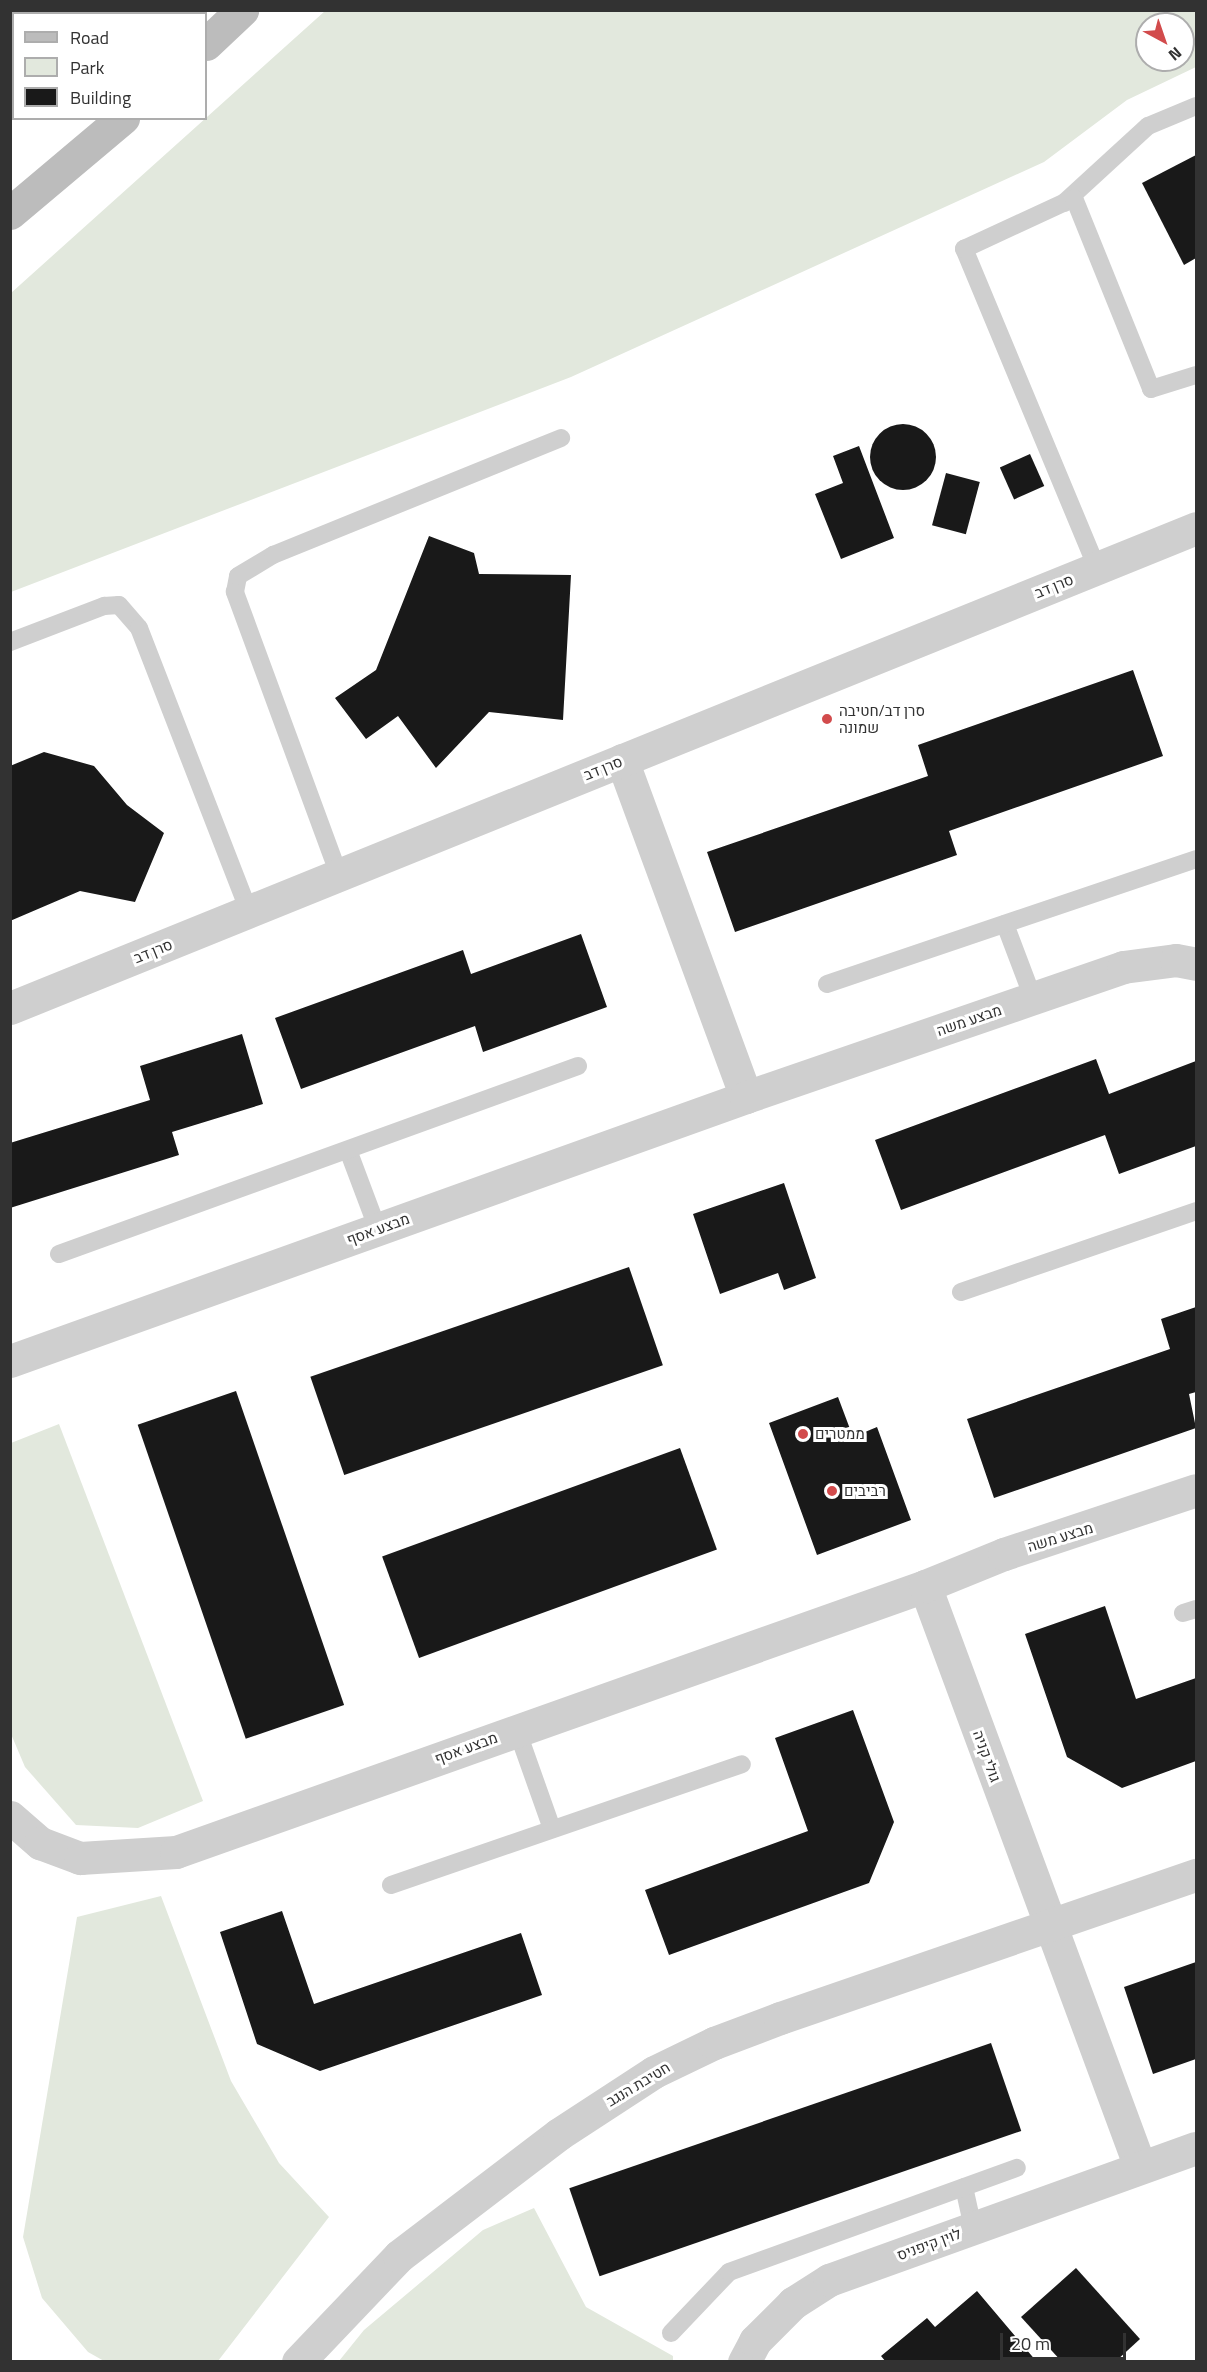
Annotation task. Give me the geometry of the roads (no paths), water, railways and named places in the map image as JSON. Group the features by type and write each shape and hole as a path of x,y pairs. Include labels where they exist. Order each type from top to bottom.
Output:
{"main road":[{"path":"207,43 242,10"},
{"path":"10,213 121,120"}],"street":[{"name":"סרן דב","path":"10,1008 1197,528"},
{"path":"622,760 746,1097"},
{"name":"מבצע משה","path":"746,1097 1123,967 1176,960 1197,964"},
{"name":"מבצע אסף","path":"10,1361 746,1097"},
{"name":"מבצע משה","path":"925,1586 1004,1554 1197,1490"},
{"name":"מבצע אסף","path":"10,1817 40,1843 80,1858 176,1852 925,1586"},
{"name":"גולי קניה","path":"925,1586 1140,2168"},
{"path":"1050,1926 1197,1875"},
{"name":"חטיבת הנגב","path":"298,2361 369,2284 449,2216 559,2134 654,2072 714,2043 780,2018 1050,1926"},
{"name":"לוין קיפניס","path":"744,2361 755,2341 793,2302 829,2280 1197,2148"}],"lane":[{"path":"1062,204 1148,126 1197,106"},
{"path":"1097,568 964,249 1074,198 1151,389 1197,375"},
{"path":"339,874 235,592 238,576 273,555 561,438"},
{"path":"10,642 104,606 119,604 139,628 249,912"},
{"path":"827,984 1197,859"},
{"path":"1005,924 1033,998"},
{"path":"59,1254 578,1066"},
{"path":"348,1150 378,1230"},
{"path":"961,1292 1197,1211"},
{"path":"517,1730 552,1830"},
{"path":"392,1885 742,1764"},
{"path":"671,2333 729,2272 1017,2168"},
{"path":"964,2187 973,2228"}],"place":[{"name":"סרן דב/חטיבה שמונה","path":"827,719"},
{"name":"ממטרים","path":"803,1434"},
{"name":"רביבים","path":"832,1491"}]}
